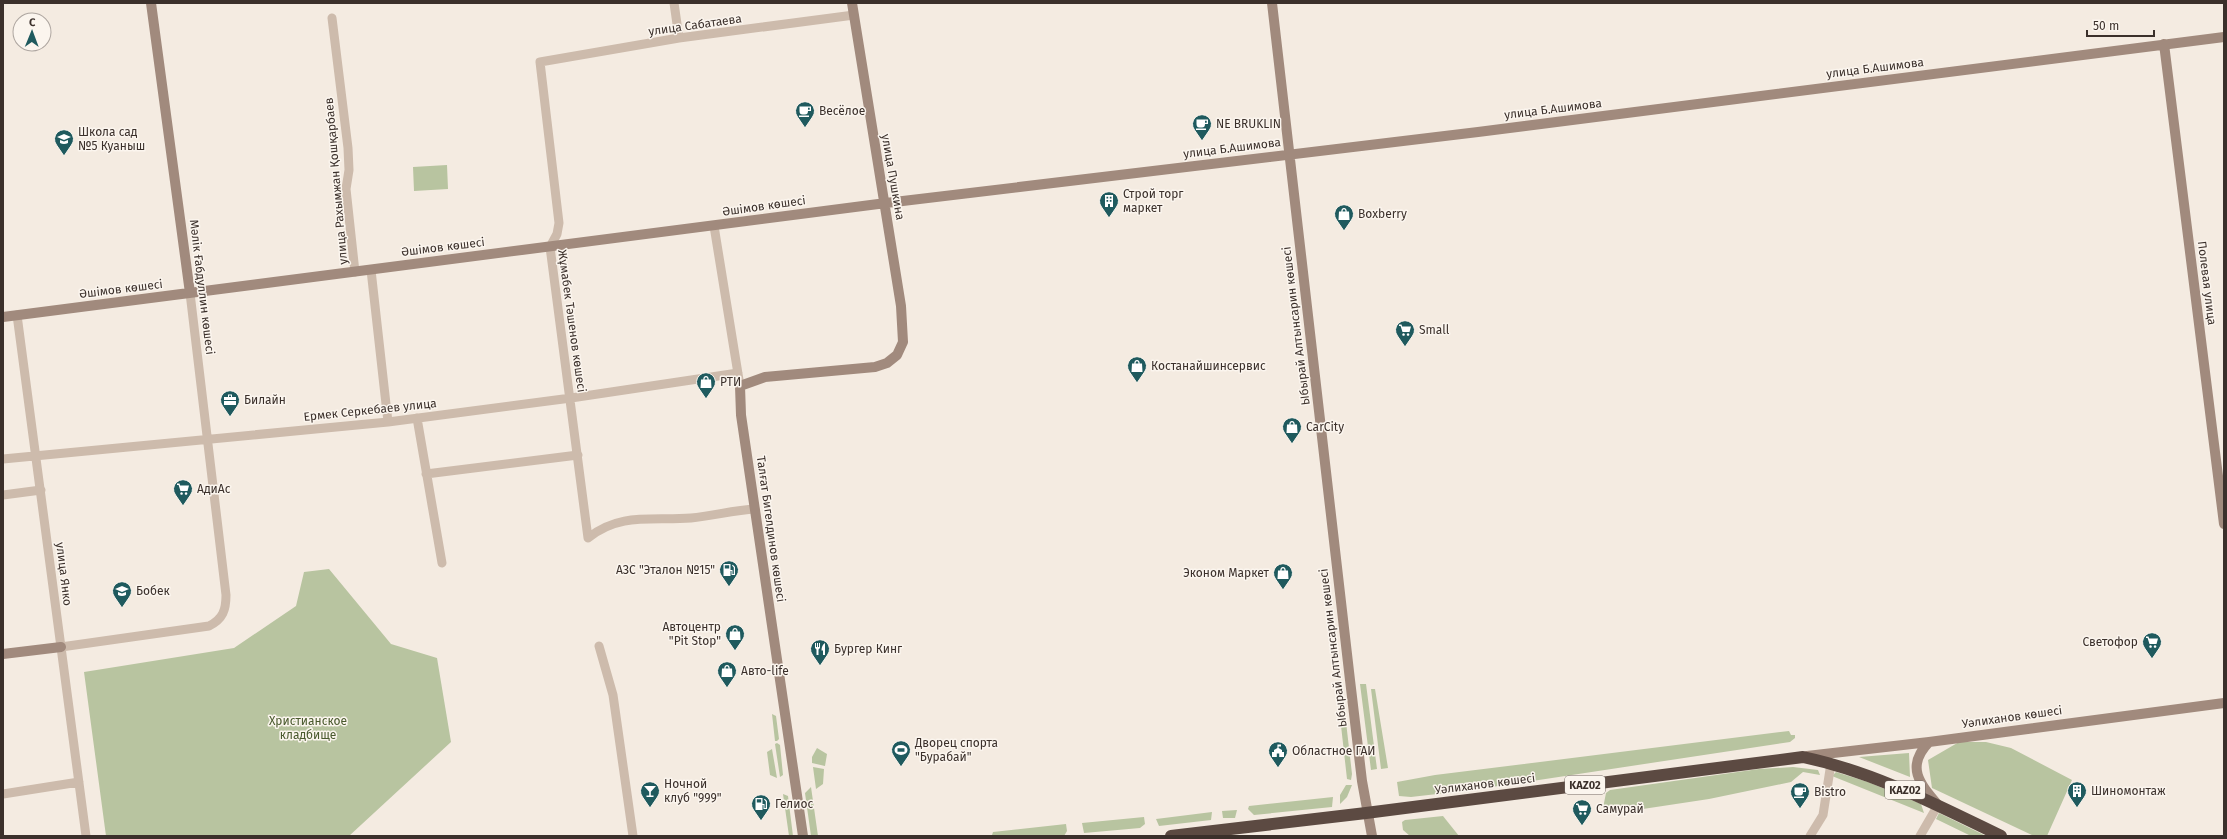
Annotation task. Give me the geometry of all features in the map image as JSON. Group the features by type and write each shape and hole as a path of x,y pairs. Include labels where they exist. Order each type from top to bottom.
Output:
{"highway":[{"name":"Уәлиханов көшесі","path":"1171,836 1366,813 1803,757 1831,763 1879,779 1938,805 2002,836"}],"street":[{"name":"Мәлік Ғабдуллин көшесі","path":"61,647 209,626 219,620 225,610 226,595 190,293 151,3"},
{"path":"674,3 679,38"},
{"name":"улица Пушкина","path":"740,386 765,377 875,367 887,363 897,355 901,348 904,333 886,203 852,3"},
{"name":"Ыбырай Алтынсарин көшесі","path":"1272,3 1366,813 1372,836"},
{"name":"улица Сабатаева","path":"540,62 679,38 854,15"},
{"name":"улица Рахымжан Қошқарбаев","path":"332,18 348,156 349,170 346,189 355,272"},
{"name":"улица Б.Ашимова","path":"886,203 2224,37"},
{"name":"Полевая улица","path":"2164,44 2224,524"},
{"name":"Жұмабек Тәшенов көшесі","path":"540,62 559,223 557,234 550,247 588,538 605,526 623,520 691,518 755,509"},
{"name":"Әшімов көшесі","path":"3,317 886,203"},
{"name":"Талғат Бигелдинов көшесі","path":"714,226 740,386 741,415 803,836"},
{"path":"370,270 388,422"},
{"name":"улица Янко","path":"17,316 86,836"},
{"name":"Ермек Серкебаев улица","path":"3,459 36,454 207,440 388,422 570,398 738,373"},
{"path":"417,418 442,563"},
{"path":"426,474 578,455"},
{"path":"3,495 41,490"},
{"path":"599,646 613,695 633,836"},
{"path":"3,654 61,647"},
{"name":"Уәлиханов көшесі","path":"1803,757 1929,742 2224,702"},
{"path":"1920,836 1938,805 1921,785 1916,771 1918,755 1929,742"},
{"path":"1810,836 1823,815 1831,763"},
{"path":"3,794 79,782"}],"green space":[{"path":"447,165 448,189 414,191 413,167"},
{"name":"Христианское кладбище","path":"329,569 391,644 437,658 451,742 349,836 106,836 84,672 234,648 296,606 304,572"},
{"path":"1360,684 1366,684 1377,769 1371,770"},
{"path":"1342,687 1352,774 1351,780 1347,779 1337,690"},
{"path":"1371,689 1375,689 1388,768 1381,769"},
{"path":"772,714 776,716 779,739 777,741 775,741"},
{"path":"1789,731 1791,735 1795,735 1795,738 1790,742 1472,790 1411,797 1399,796 1397,782 1435,775"},
{"path":"1959,742 1986,742 2011,748 2072,780 2047,836 2034,836 1932,788 1928,760"},
{"path":"777,743 780,745 783,775 780,777 775,744"},
{"path":"817,748 827,754 825,766 812,763 812,757"},
{"path":"772,749 777,778 770,775 767,752"},
{"path":"1909,753 1910,777 1859,757"},
{"path":"813,767 824,769 823,784 816,789"},
{"path":"1793,767 1818,770 1820,775 1803,772 1791,782 1709,799 1623,812 1603,808 1606,793 1610,790 1759,769"},
{"path":"1836,772 1868,782 1921,804 1924,813 1832,776"},
{"path":"1346,785 1352,785 1347,797 1340,804 1340,795"},
{"path":"811,787 818,836 811,836 805,793"},
{"path":"783,794 788,796 793,836 789,836"},
{"path":"1333,797 1332,807 1254,815 1248,809 1249,806"},
{"path":"1237,810 1235,818 1223,818 1222,811"},
{"path":"1212,812 1211,820 1159,826 1156,819"},
{"path":"1939,813 1986,836 1971,836 1936,819"},
{"path":"1443,816 1459,836 1410,836 1403,830 1402,822 1405,820"},
{"path":"1144,817 1145,824 1140,828 1084,833 1082,823"},
{"path":"1066,824 1067,831 1064,836 985,836 992,835 993,832"}],"place":[{"name":"Весёлое","path":"805,128"},
{"name":"NE BRUKLIN","path":"1202,141"},
{"name":"Школа сад №5 Куаныш","path":"64,156"},
{"name":"Строй торг маркет","path":"1109,218"},
{"name":"Boxberry","path":"1344,231"},
{"name":"Small","path":"1405,347"},
{"name":"Костанайшинсервис","path":"1137,383"},
{"name":"РТИ","path":"706,399"},
{"name":"Билайн","path":"230,417"},
{"name":"CarCity","path":"1292,444"},
{"name":"АдиАс","path":"183,506"},
{"name":"АЗС \"Эталон №15\"","path":"729,587"},
{"name":"Эконом Маркет","path":"1283,590"},
{"name":"Бобек","path":"122,608"},
{"name":"Автоцентр \"Pit Stop\"","path":"735,651"},
{"name":"Светофор","path":"2152,659"},
{"name":"Бургер Кинг","path":"820,666"},
{"name":"Авто-life","path":"727,688"},
{"name":"Дворец спорта \"Бурабай\"","path":"901,767"},
{"name":"Областное ГАИ","path":"1278,768"},
{"name":"Ночной клуб \"999\"","path":"650,808"},
{"name":"Шиномонтаж","path":"2077,808"},
{"name":"Bistro","path":"1800,809"},
{"name":"Гелиос","path":"761,821"},
{"name":"Самурай","path":"1582,826"}]}
